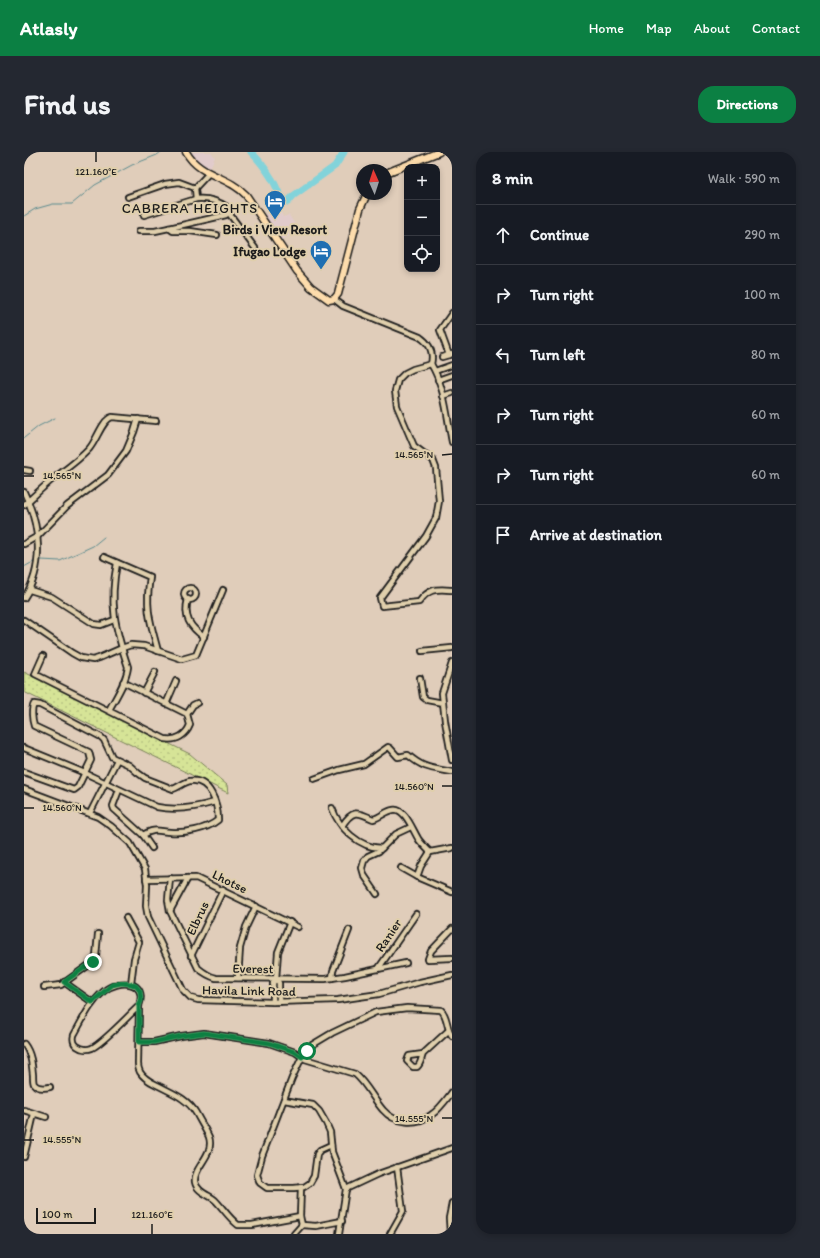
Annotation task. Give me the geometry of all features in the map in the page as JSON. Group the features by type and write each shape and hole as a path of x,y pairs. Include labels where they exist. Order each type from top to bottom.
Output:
{"main road":[{"path":"186,152 192,161 201,169 240,188 297,271 311,287 329,300 334,299 338,294 360,208 364,200"},
{"path":"392,171 439,152"}],"street":[{"path":"196,199 195,188 209,173"},
{"path":"128,197 165,184 179,182 195,188"},
{"path":"144,215 202,198 222,203 227,207 228,212 255,248"},
{"path":"140,231 155,231 169,228 226,215 228,212"},
{"path":"169,228 173,231 197,232 216,235"},
{"path":"334,299 343,306 356,312 420,337 430,346 432,352 431,364 435,371 443,396 450,424 452,442"},
{"path":"442,357 451,354 440,330 452,313"},
{"path":"431,364 405,373 398,380 395,391 397,406 414,446 433,460 436,468 439,501 436,518 426,536 380,598 382,606 400,605 419,602 425,594 435,589 452,590"},
{"path":"435,371 452,365"},
{"path":"438,380 452,375"},
{"path":"443,396 452,393"},
{"path":"24,505 38,491 84,453 95,441 108,418 156,420"},
{"path":"24,544 38,536 60,512 108,475 126,451 138,419"},
{"path":"24,470 30,470"},
{"path":"24,492 38,536 37,565 30,590 24,598"},
{"path":"104,557 150,577 147,610 158,651"},
{"path":"109,710 127,673 128,667 114,620 112,593 117,563"},
{"path":"30,590 52,597 94,624 101,624 114,620"},
{"path":"24,620 81,658 93,660 122,648 138,645 182,659 196,655 223,590"},
{"path":"188,600 186,611 187,618 196,631 204,637"},
{"path":"422,651 452,648"},
{"path":"43,656 35,674 165,739 177,739 188,730 190,725 187,714 193,705 197,703"},
{"path":"452,663 442,693 452,760"},
{"path":"144,693 155,672"},
{"path":"420,678 422,697 427,700 443,703"},
{"path":"166,704 176,681"},
{"path":"123,682 187,714"},
{"path":"24,772 74,790 78,787 91,760 89,752 34,726 32,722 32,707 34,704 40,705 101,736 112,757 129,765 145,778 173,789 192,781 199,782 209,789 215,802 218,820 213,824 189,831 171,832 150,830 143,835"},
{"path":"314,779 338,770 364,764 372,760 388,747 398,757 408,755 417,763 428,768 452,772"},
{"path":"24,748 85,773 119,790 157,806 168,809 183,809 198,807 215,802"},
{"path":"90,814 116,760"},
{"name":"Havila Link Road","path":"24,789 90,814 111,826 130,843 145,869 146,906 148,917 176,977 186,994 191,998 198,1000 323,1002 379,994 420,982 452,975"},
{"path":"119,790 113,806 114,809 143,835 152,848"},
{"path":"332,808 335,817 350,834 373,846 382,848"},
{"path":"342,826 348,817 354,814 363,813 373,818 393,810 398,810 406,817 419,840 430,852"},
{"path":"377,894 364,875 362,868 364,861 368,856 379,851 396,834 411,827"},
{"path":"418,877 420,866 430,852 452,848"},
{"path":"401,868 452,892"},
{"name":"Everest","path":"170,878 168,900 170,911 198,968 205,974 216,978 332,978 406,963"},
{"path":"170,911 188,878"},
{"name":"Lhotse","path":"146,879 188,878 202,880 298,927"},
{"name":"Elbrus","path":"191,956 223,890"},
{"path":"238,978 242,942 246,927 256,906"},
{"name":"Ranier","path":"378,969 415,916 418,921"},
{"path":"126,918 139,942 134,959 131,984"},
{"path":"276,1002 279,983 276,979 278,952 290,922"},
{"path":"452,930 431,951 428,959 452,958"},
{"path":"332,978 333,971 347,932"},
{"path":"44,987 56,986 64,982 93,962 96,956 98,934"},
{"path":"64,982 92,1002"},
{"path":"139,1006 92,1048 84,1049 76,1045 73,1039 74,1035 92,1002 112,985 121,983 131,984 140,991 141,1001 139,1006 138,1064 140,1072 148,1080 183,1098 191,1106 210,1138 210,1150 201,1163 195,1182 201,1191 215,1200 229,1218 238,1225 252,1225 300,1216"},
{"path":"331,1145 320,1150 317,1154 314,1176 310,1183 301,1187 267,1188 260,1183 257,1175 262,1156 292,1078 302,1057 312,1045 322,1038 376,1012 407,1008 441,1010 444,1013 448,1031 452,1036"},
{"path":"423,1054 448,1031"},
{"path":"139,1042 154,1042 204,1033 269,1043 295,1052 305,1059 355,1074 361,1078 383,1111 389,1116 407,1122 417,1121 431,1115 452,1092"},
{"path":"24,1044 28,1048 32,1060 34,1083 36,1086 43,1088 50,1087"},
{"path":"284,1100 313,1105 319,1111 330,1132 331,1145 335,1160 346,1189 340,1234"},
{"path":"24,1110 46,1117"},
{"path":"24,1156 26,1139 34,1114"},
{"path":"346,1189 397,1167 452,1148"},
{"path":"390,1234 403,1211 397,1167"},
{"path":"301,1187 300,1216 302,1225"},
{"path":"450,1234 449,1218 452,1203"},
{"path":"302,1225 316,1226 342,1221"},
{"path":"294,1234 302,1225"}],"shaded area":[{"path":"191,152 211,152 215,157 210,168 202,164"},
{"path":"280,211 283,217 289,215 299,231 281,240 264,215 271,212"}],"green space":[{"path":"24,672 190,754 227,785 228,793 24,692"}],"waterway":[{"path":"24,216 35,209 53,204 72,204 95,185 132,165 161,152"},
{"path":"251,152 260,161 280,194 288,202 293,196 335,166 344,152"},
{"path":"24,438 39,426 55,418"},
{"path":"41,560 60,561 93,546 104,537"},
{"path":"24,567 33,562"}],"place":[{"name":"Birds i View Resort","path":"275,220"},
{"name":"Ifugao Lodge","path":"321,270"}],"district":[{"name":"CABRERA HEIGHTS","path":"190,208"}],"route":[{"path":"93,962 64,982 92,1002 112,985 121,983 136,986 140,991 141,1001 139,1006 139,1042 154,1042 204,1033 269,1043 295,1052 302,1057 307,1051"}]}
